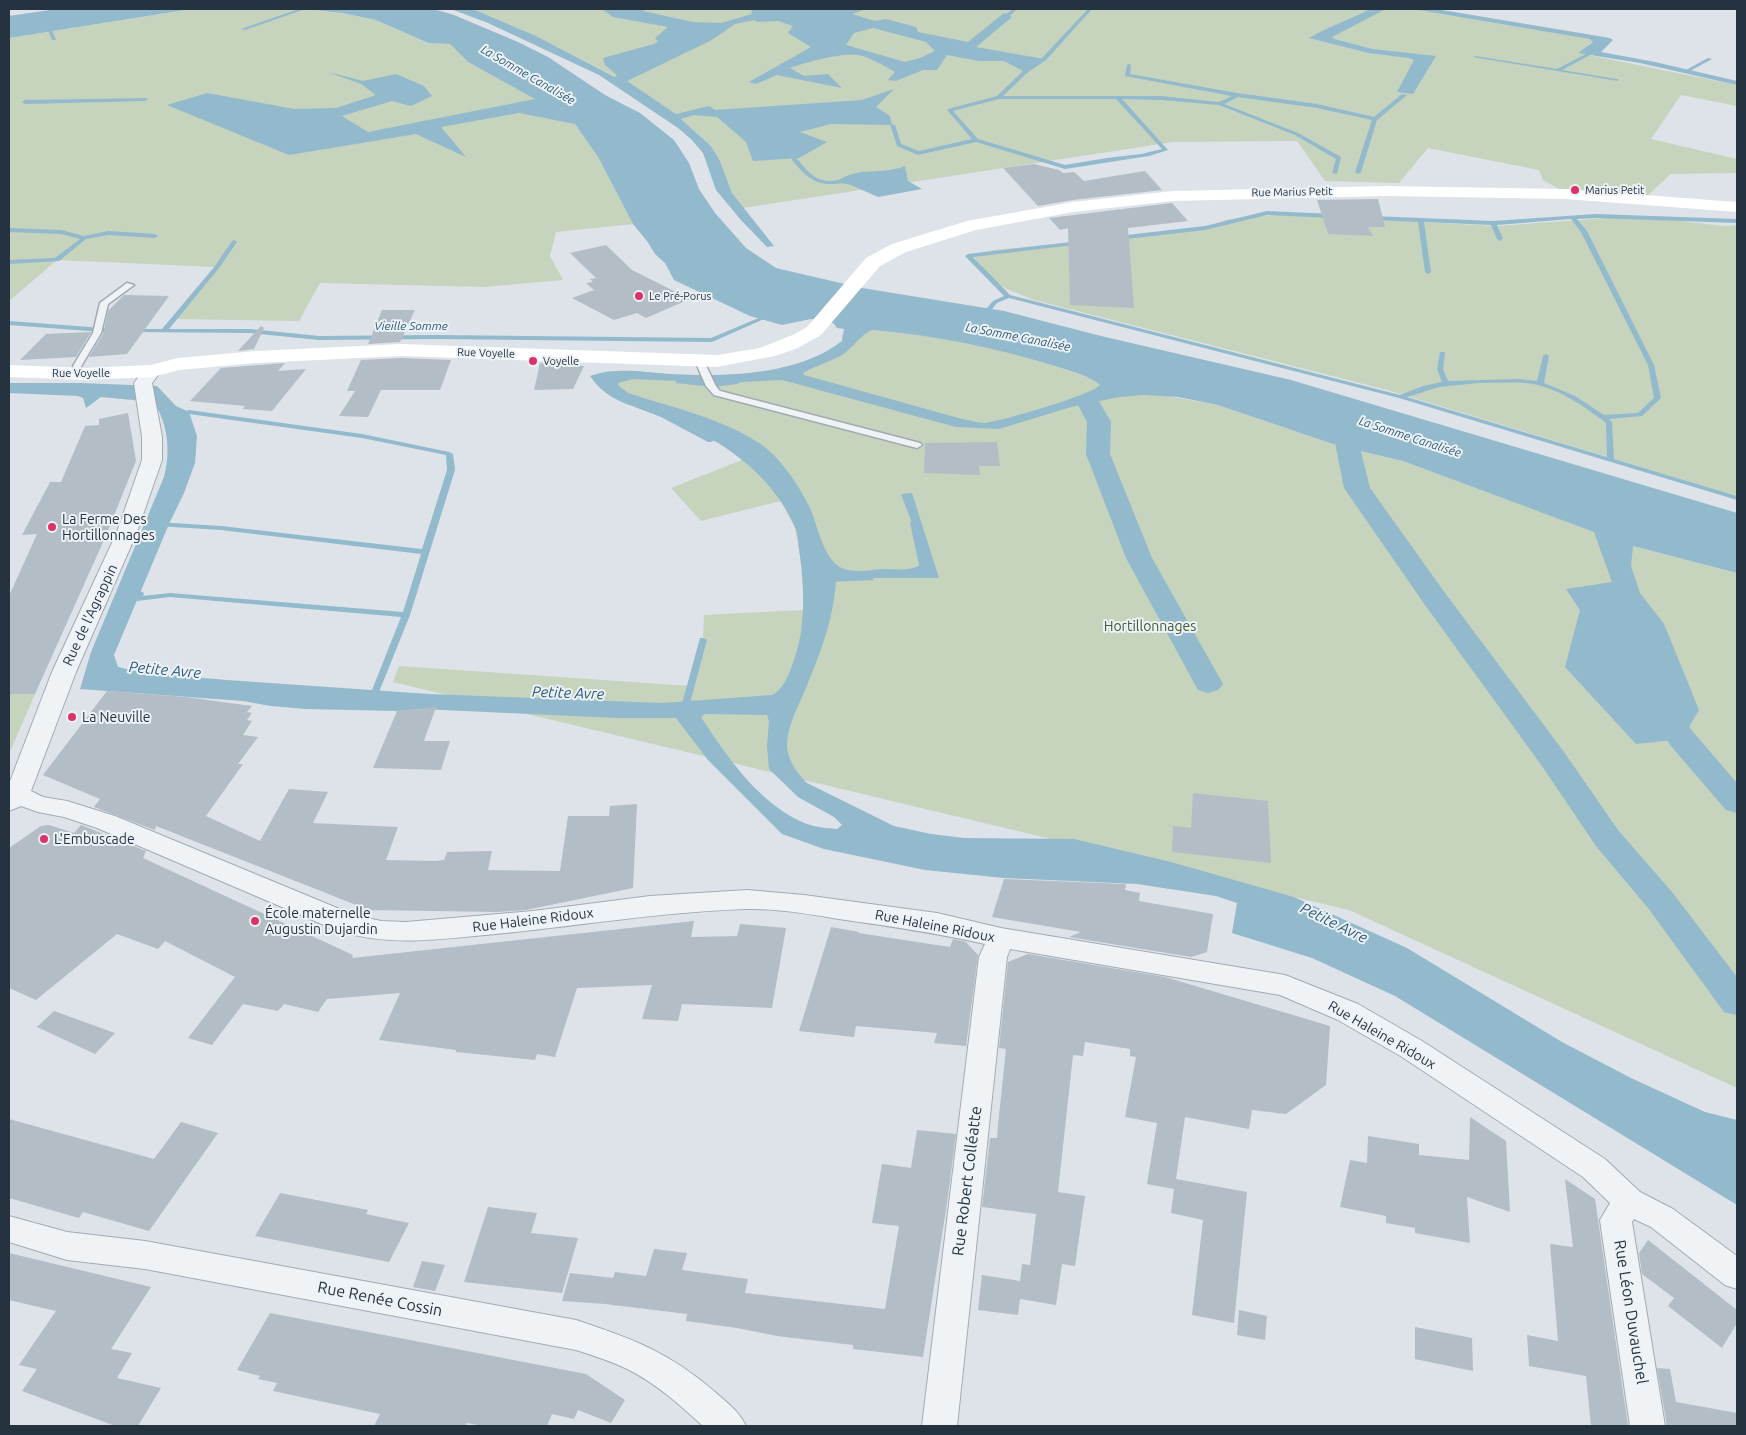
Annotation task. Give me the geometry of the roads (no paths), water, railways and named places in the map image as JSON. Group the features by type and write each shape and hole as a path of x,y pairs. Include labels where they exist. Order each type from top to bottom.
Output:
{"street":[{"name":"Rue Marius Petit","path":"814,331 873,262 899,248 973,225 1039,212 1173,196 1330,191 1565,194 1737,208"},
{"name":"Rue Voyelle","path":"9,370 148,377 178,364 402,350 702,366 717,361 759,355 787,347 814,331"},
{"name":"Rue Voyelle","path":"9,370 77,366 124,366 148,377"},
{"name":"Rue de l'Agrappin","path":"13,799 36,746 64,672 128,532 152,460 152,437 146,408 148,377"},
{"name":"Rue Haleine Ridoux","path":"13,799 67,809 148,839 348,924 381,931 406,932 462,928 650,906 746,899 804,904 937,923 1001,938 1285,984 1348,1012 1412,1049 1594,1168 1629,1202 1662,1218 1737,1275"},
{"name":"Rue Robert Colléatte","path":"938,1426 993,957 1001,938"},
{"name":"Rue Léon Duvauchel","path":"1629,1202 1616,1220 1648,1426"},
{"name":"Rue Renée Cossin","path":"9,1229 67,1246 144,1255 576,1335 623,1350 652,1365 678,1382 728,1426"}],"lane":[{"name":"Rue Voyelle","path":"77,366 98,329 104,303 130,285"},
{"path":"702,366 710,386 717,393 917,444"}],"water":[{"path":"57,9 191,9 9,38 9,16"},
{"name":"La Somme Canalisée","path":"305,9 433,9 454,15 548,57 605,95 640,113 674,140 689,163 699,189 715,213 746,248 776,268 862,288 1004,311 1101,336 1291,380 1737,513 1737,573 1633,546 1631,566 1640,593 1664,624 1699,710 1682,739 1636,744 1565,667 1580,610 1566,589 1612,582 1594,532 1403,461 1339,446 1218,405 1178,397 1144,395 1119,397 1071,407 999,429 956,427 782,380 722,383 633,379 618,383 628,393 712,420 744,434 767,449 782,464 800,490 810,508 828,554 838,566 848,570 904,569 914,568 923,563 925,557 901,494 912,493 939,578 843,578 836,581 826,636 788,736 787,749 790,760 807,783 894,826 931,834 964,838 1074,839 1171,862 1294,897 1407,948 1562,1042 1631,1078 1705,1112 1737,1120 1737,1205 1395,996 1312,958 1232,933 1237,903 1216,896 1137,884 1004,878 925,870 824,849 782,834 708,760 676,718 617,718 421,709 397,711 305,709 243,701 80,689 91,652 164,477 168,448 165,429 154,402 101,397 86,408 83,398 78,396 9,393 9,383 157,386 176,406 189,412 197,436 195,463 184,493 114,655 118,667 144,673 429,694 662,703 772,695 783,685 791,668 801,632 803,611 802,570 797,532 773,490 758,474 725,447 687,426 616,399 598,386 590,376 620,371 713,375 759,372 782,368 824,353 842,341 844,329 837,328 833,323 811,319 782,325 750,316 674,280 665,263 655,254 633,224 598,157 575,124 519,113 441,127 466,157 416,134 289,155 167,105 207,93 294,109 336,108 376,95 361,84 328,72 363,81 396,74 424,86 432,96 411,106 392,101 342,116 368,132 535,99 468,62 450,44 428,43 376,20 343,13","holes":["872,330 919,335 989,348 1075,372 1100,385 1081,395 1027,413 979,423 804,375 803,373 842,355","705,714 767,715 769,721 767,746 769,769 798,797 834,817 842,825 837,829 810,825 771,803 733,763 701,717"]},
{"path":"451,9 473,9 536,36 615,77 617,75 605,65 603,58 654,44 658,41 655,38 668,27 613,17 602,9 647,9 643,11 693,22 721,23 752,14 751,9 866,9 852,14 875,21 886,19 916,27 918,32 968,42 1004,13 1012,17 976,47 1044,59 1025,72 1004,61 979,61 947,55 937,70 923,70 896,81 888,80 895,72 883,65 863,56 846,55 816,60 790,68 804,76 828,74 842,88 777,75 756,84 749,82 811,47 788,33 793,26 778,21 756,22 755,20 735,24 710,41 627,81 676,114 709,106 715,110 862,100 894,89 876,107 890,116 892,125 831,124 800,132 827,142 799,158 753,161 746,142 717,117 694,115 681,119 711,146 720,161 732,193 774,246 767,247 716,190 703,153 678,128 599,75 488,23","holes":["873,28 926,42 935,51 905,62 846,45 854,33"]},
{"path":"1370,9 1386,9 1332,37 1372,49 1436,56 1413,94 1397,92 1414,60 1369,53 1309,38"},
{"path":"1413,9 1436,9 1610,38 1613,40 1601,52 1737,81 1737,85 1640,63 1578,53 1593,42 1590,39"},
{"path":"905,166 908,181 922,189 878,197 851,185 836,182 853,174 896,169"}],"waterway":[{"path":"243,29 303,9"},
{"path":"1008,15 1015,9"},
{"path":"999,97 1025,72 1044,59 1090,9"},
{"path":"1122,9 1131,9"},
{"path":"50,31 54,39"},
{"path":"1558,70 1588,54"},
{"path":"1475,57 1616,80"},
{"path":"1688,70 1710,59"},
{"path":"1129,65 1127,75 1237,95"},
{"path":"1220,104 1237,95"},
{"path":"1237,95 1317,106 1375,119"},
{"path":"1375,119 1404,95"},
{"path":"976,140 950,110 999,97"},
{"path":"999,97 1118,98"},
{"path":"976,140 1065,167 1141,156 1165,150 1118,98"},
{"path":"1118,98 1161,98 1220,104"},
{"path":"25,102 145,99"},
{"path":"1220,104 1281,128 1325,149 1339,158 1335,173"},
{"path":"1358,172 1375,119"},
{"path":"892,125 899,145 918,153 976,140"},
{"path":"794,159 811,178 827,183 846,181"},
{"path":"1118,238 1205,228 1267,213 1333,216"},
{"path":"1493,223 1596,216 1737,221"},
{"path":"1373,218 1493,223"},
{"path":"1573,218 1584,231 1651,365 1658,398 1640,415 1603,417"},
{"path":"1421,221 1428,272"},
{"path":"1493,223 1500,239"},
{"path":"9,230 61,232 84,238"},
{"path":"84,238 109,233 155,236"},
{"path":"9,262 57,260 84,238"},
{"path":"164,331 217,267 234,242"},
{"path":"1008,296 968,256 1080,243"},
{"path":"994,319 989,309 995,302 1008,296"},
{"path":"1008,296 1401,397"},
{"name":"Vieille Somme","path":"164,331 250,331 319,338 436,337 712,340 770,315"},
{"name":"Vieille Somme","path":"9,323 116,331"},
{"name":"Vieille Somme","path":"134,331 164,331"},
{"path":"1442,353 1440,369 1446,384"},
{"path":"1540,384 1546,356"},
{"path":"1446,384 1478,381 1529,381 1540,384"},
{"name":"Petite Avre","path":"678,382 713,385 737,382"},
{"path":"1401,397 1426,388 1446,384"},
{"path":"1540,384 1573,398 1609,422 1611,460"},
{"path":"1401,397 1611,460"},
{"path":"1089,403 1099,422 1098,454 1139,558 1208,684"},
{"name":"Petite Avre","path":"637,406 663,416 711,440"},
{"path":"178,415 189,412 362,436 449,454 451,470 406,615"},
{"path":"1347,417 1348,448 1357,488 1435,599 1553,759 1607,838 1660,900 1737,1002"},
{"path":"1611,460 1737,498"},
{"path":"914,523 925,574"},
{"path":"157,524 221,528 425,552"},
{"path":"828,580 870,578"},
{"path":"128,591 140,594 137,599 170,595 406,615"},
{"path":"372,700 406,615"},
{"path":"684,711 703,640"},
{"path":"1660,706 1682,739 1737,803"}],"place":[{"name":"Marius Petit","path":"1575,190"},
{"name":"Le Pré-Porus","path":"639,296"},
{"name":"Voyelle","path":"533,361"},
{"name":"La Ferme Des Hortillonnages","path":"52,527"},
{"name":"La Neuville","path":"72,717"},
{"name":"L'Embuscade","path":"44,839"},
{"name":"École maternelle Augustin Dujardin","path":"255,921"}],"park label":[{"name":"Hortillonnages","path":"1150,626"}]}
